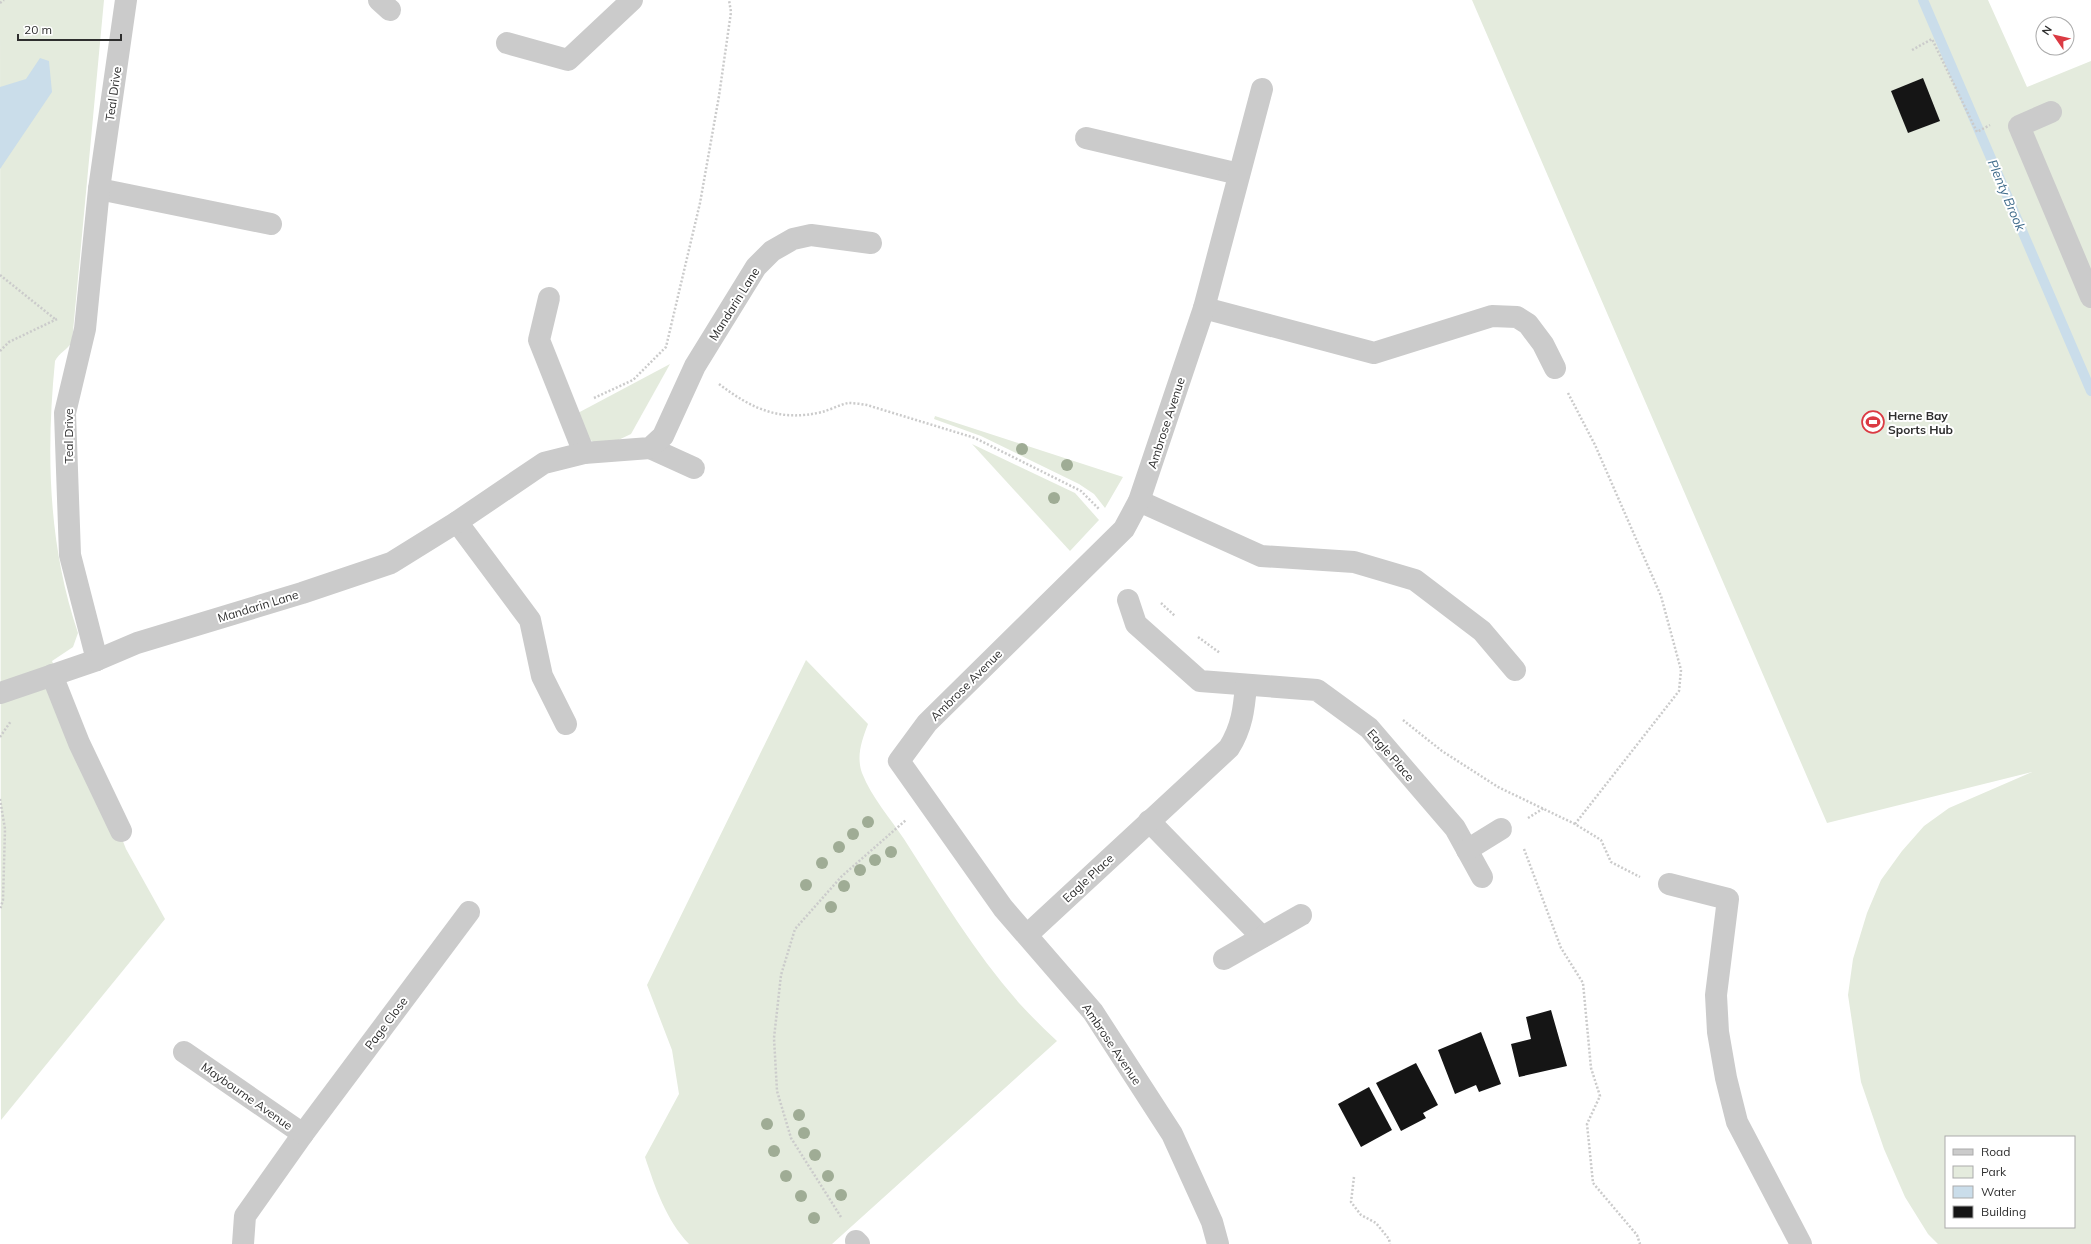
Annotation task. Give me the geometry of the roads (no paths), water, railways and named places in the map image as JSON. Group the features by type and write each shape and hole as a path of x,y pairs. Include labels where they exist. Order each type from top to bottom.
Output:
{"street":[{"name":"Teal Drive","path":"97,660 70,555 65,413 86,329 99,188 126,0"},
{"path":"507,43 568,60 632,0"},
{"name":"Ambrose Avenue","path":"1218,1244 1212,1222 1172,1134 1093,1012 1004,908 899,761 927,723 1124,528 1139,501 1204,308 1262,89"},
{"path":"2051,112 2019,126 2091,297"},
{"path":"1086,138 1239,174"},
{"path":"99,188 271,224"},
{"name":"Mandarin Lane","path":"650,448 663,436 695,366 756,267 772,251 793,239 810,235 870,243"},
{"path":"548,298 539,340 584,453"},
{"path":"1204,308 1374,353 1492,316 1517,317 1528,324 1543,344 1555,368"},
{"name":"Mandarin Lane","path":"0,693 97,660 137,643 302,593 390,563 457,522 544,463 584,453 650,448 694,468"},
{"path":"1139,501 1261,556 1354,562 1415,580 1482,631 1515,670"},
{"path":"457,522 530,620 542,676 566,724"},
{"name":"Eagle Place","path":"1128,600 1136,624 1200,681 1317,690 1369,728 1455,828 1482,877"},
{"path":"52,675 79,743 121,831"},
{"name":"Eagle Place","path":"1027,935 1229,748 1238,733 1244,713 1246,685"},
{"path":"1149,821 1262,937"},
{"path":"1467,850 1501,828"},
{"path":"1669,884 1728,899 1716,995 1718,1032 1726,1078 1737,1122 1801,1244"},
{"name":"Page Close","path":"303,1134 469,912"},
{"path":"1224,960 1301,915"},
{"name":"Maybourne Avenue","path":"184,1052 303,1134 245,1216 243,1244"}],"water":[{"path":"40,58 49,61 52,92 0,169 0,87 26,79"}],"waterway":[{"name":"Plenty Brook","path":"1923,0 2091,391"}],"place":[{"name":"Herne Bay Sports Hub","path":"1873,422"}]}
